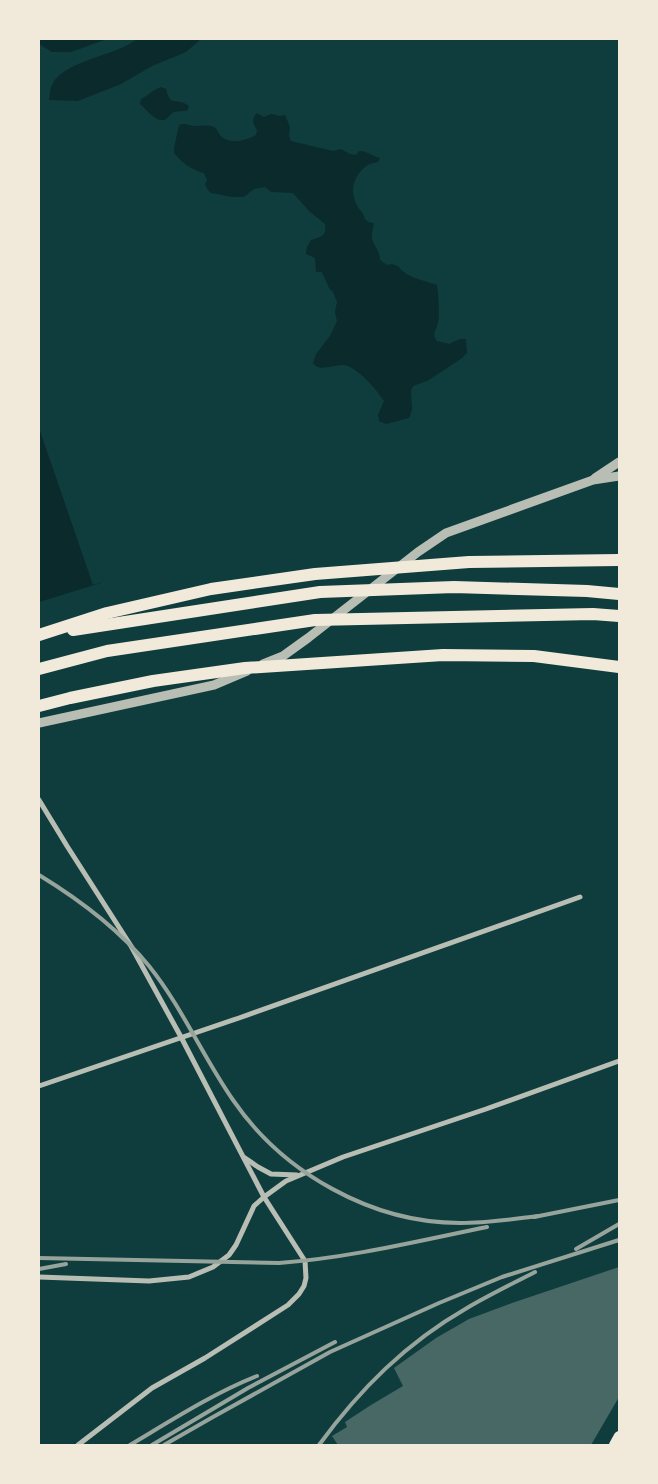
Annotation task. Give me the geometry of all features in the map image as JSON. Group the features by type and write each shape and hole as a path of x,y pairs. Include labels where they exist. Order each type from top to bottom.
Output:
{"highway":[{"path":"39,635 107,612 211,589 315,574 469,562 619,560"},
{"path":"39,635 320,592 454,587 619,594"},
{"path":"39,668 107,651 315,620 593,614 619,616"},
{"path":"39,706 153,682 245,668 443,655 534,656 619,667"}],"main road":[{"path":"614,1445 619,1436"}],"street":[{"path":"593,480 619,462"},
{"path":"39,724 214,685 283,656 418,552 446,534 593,480 619,476"},
{"path":"39,800 131,946 181,1037 264,1197 305,1261 306,1278 304,1286 288,1305 152,1388 78,1445"},
{"path":"39,1086 580,897"},
{"path":"39,1277 149,1281 190,1277 213,1267 229,1255 236,1245 254,1206 286,1181 343,1157 486,1109 619,1061"},
{"path":"244,1157 271,1174 300,1175"}],"water":[{"path":"39,39 107,39 71,52 52,52 39,44"},
{"path":"137,39 201,39 186,52 152,66 121,84 78,101 49,100 52,85 67,70 117,50"},
{"path":"161,87 166,89 172,101 181,102 189,106 187,111 174,112 164,120 157,119 151,115 140,104 141,99"},
{"path":"257,113 264,117 271,114 285,115 290,127 289,136 291,141 333,151 341,149 356,155 359,151 362,151 380,158 378,162 367,166 359,173 354,183 353,195 365,219 368,222 374,223 372,239 379,253 380,260 387,265 398,266 410,276 437,285 439,315 434,334 437,341 449,344 460,339 466,339 467,353 462,358 427,381 413,386 411,390 412,410 409,418 386,424 379,421 378,415 384,401 365,378 345,365 320,368 313,363 316,354 330,336 337,321 335,312 337,302 333,292 329,288 322,272 316,272 315,258 306,254 311,240 324,234 325,224 309,211 293,193 271,192 265,187 254,189 244,197 211,193 205,184 207,180 204,173 188,166 174,153 179,125 213,127 226,139 239,141 256,135 257,130 253,119"},
{"path":"39,400 101,583 39,602"}],"pier":[{"path":"39,398 103,582 93,585 39,428"}],"building":[{"path":"619,1267 619,1397 591,1445 338,1445 332,1436 347,1427 345,1422 403,1386 394,1368 436,1338 469,1319"}],"railway":[{"path":"39,875 69,894 98,916 137,952 172,998 233,1100 277,1150 304,1171 332,1189 363,1203 394,1214 427,1221 470,1223 539,1216"},
{"path":"534,1217 619,1200"},
{"path":"576,1249 619,1224"},
{"path":"39,1258 279,1263 357,1253 487,1227"},
{"path":"164,1445 330,1352 502,1277 619,1240"},
{"path":"39,1269 66,1264"},
{"path":"319,1445 368,1386 404,1352 424,1336 467,1308 535,1272"},
{"path":"152,1445 248,1388 335,1342"},
{"path":"130,1445 208,1399 257,1376"}]}
